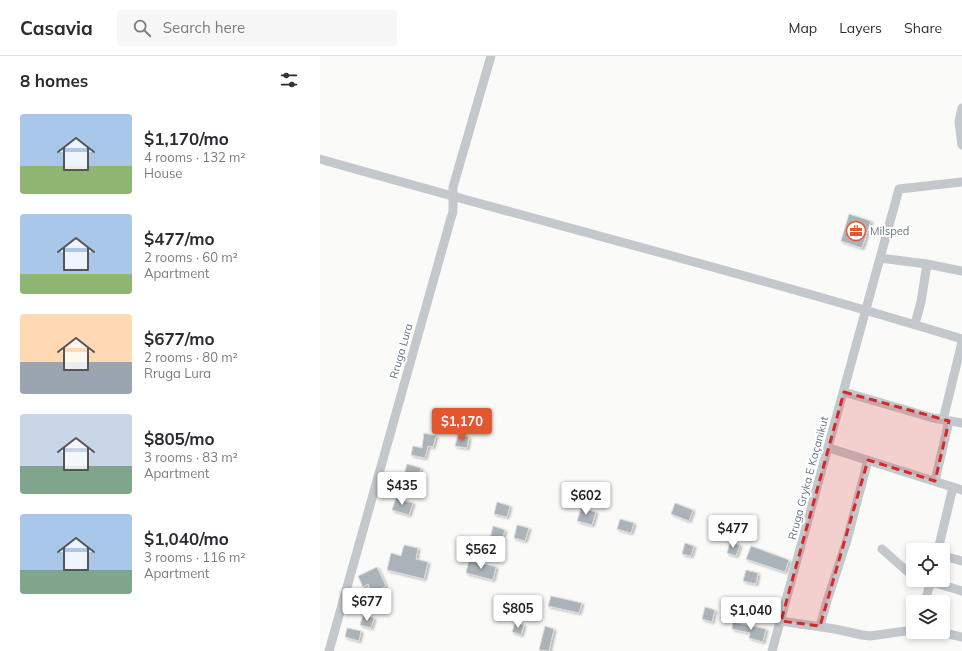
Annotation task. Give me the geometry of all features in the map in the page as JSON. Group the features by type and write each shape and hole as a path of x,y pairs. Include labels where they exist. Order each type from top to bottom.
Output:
{"street":[{"name":"Rruga Lura","path":"329,651 452,218 453,187 491,56"},
{"path":"962,108 959,122 962,145"},
{"path":"320,159 452,197 915,324 962,339"},
{"name":"Rruga Gryka E Kaçanikut","path":"772,651 899,189 962,182"},
{"path":"880,258 927,264 962,271"},
{"path":"915,324 921,302 927,264"},
{"path":"935,481 962,342"},
{"path":"844,392 946,421 962,423"},
{"path":"829,448 962,490"},
{"path":"820,626 847,540 868,460"},
{"path":"940,543 953,487"},
{"path":"882,550 906,571"},
{"path":"950,558 962,561"},
{"path":"949,587 962,591"},
{"path":"781,621 820,626 870,636 906,631"},
{"path":"950,634 962,637"}],"highlighted area":[{"path":"844,392 949,421 935,481 868,460 820,626 781,621"}],"building":[{"name":"Milsped","path":"849,214 871,221 862,248 841,241"},
{"path":"424,433 436,436 433,447 428,446 425,458 411,455 413,446 422,448"},
{"path":"458,435 469,437 467,448 455,446"},
{"path":"407,464 421,468 415,490 401,486"},
{"path":"396,498 413,503 409,515 392,510"},
{"path":"497,502 510,506 507,517 494,514"},
{"path":"675,503 693,510 689,521 671,514"},
{"path":"581,508 596,512 592,525 577,521"},
{"path":"620,519 634,523 631,533 617,529"},
{"path":"517,525 529,528 525,541 514,538"},
{"path":"493,526 505,530 501,543 490,539"},
{"path":"730,542 740,545 736,556 727,553"},
{"path":"685,543 694,546 691,556 682,554"},
{"path":"404,545 418,548 416,559 428,562 424,579 387,570 391,553 401,556"},
{"path":"751,546 789,560 785,572 746,559"},
{"path":"469,560 496,567 493,580 466,573"},
{"path":"377,567 386,586 372,593 368,584 363,587 358,576"},
{"path":"746,570 758,573 756,584 743,581"},
{"path":"551,596 582,603 579,613 548,606"},
{"path":"705,607 715,610 712,622 702,619"},
{"path":"363,615 374,618 371,628 360,625"},
{"path":"733,622 766,629 763,642 749,638 750,633 732,629"},
{"path":"515,623 524,625 521,635 512,632"},
{"path":"545,626 554,629 549,651 539,650"},
{"path":"347,628 361,631 359,641 345,637"}],"place":[{"name":"Milsped","path":"856,231"}]}
